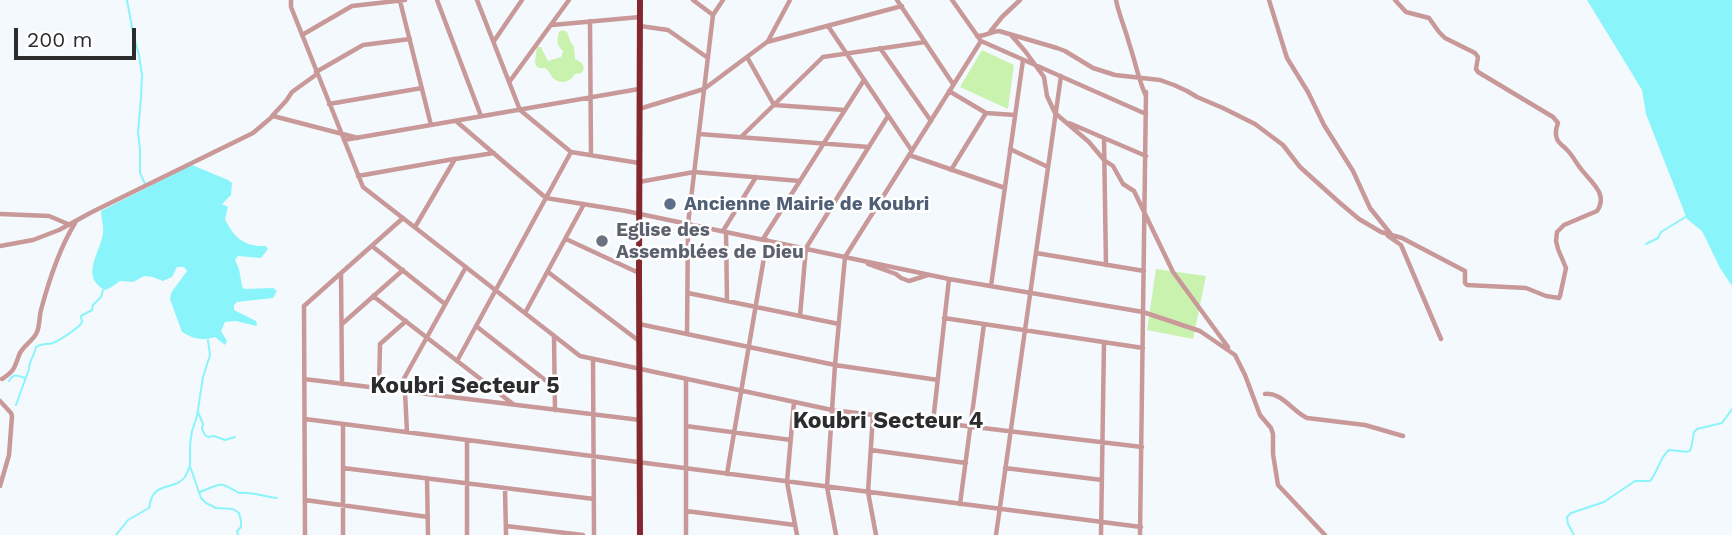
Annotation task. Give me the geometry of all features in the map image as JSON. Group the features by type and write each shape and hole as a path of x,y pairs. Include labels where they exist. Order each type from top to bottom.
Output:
{"highway":[{"path":"640,0 640,535"}],"street":[{"path":"291,0 316,73 363,187 580,356 832,410 1142,447"},
{"path":"352,6 354,0"},
{"path":"302,35 352,6 402,0 432,125"},
{"path":"438,0 481,116"},
{"path":"477,0 520,110 571,152 639,163"},
{"path":"494,42 522,0"},
{"path":"509,82 569,0"},
{"path":"693,0 713,15"},
{"path":"687,334 688,224 713,15 723,0"},
{"path":"779,0 786,7"},
{"path":"767,42 790,0"},
{"path":"897,0 953,84"},
{"path":"952,0 979,39 1146,114"},
{"path":"836,535 827,487 845,257 979,39 990,32 1020,0"},
{"path":"1116,0 1146,95 1140,535"},
{"path":"1269,0 1287,58 1353,172 1370,208 1401,245 1441,339"},
{"path":"1381,232 1402,239 1465,271 1466,285 1527,288 1559,298 1566,268 1556,241 1558,232 1564,225 1597,211 1601,200 1594,182 1558,141 1558,123 1553,117 1478,72 1478,57 1475,53 1445,37 1429,18 1406,12 1395,0"},
{"path":"639,109 704,89 767,42 902,6"},
{"path":"551,25 640,17"},
{"path":"590,22 591,155"},
{"path":"640,26 668,30 708,58"},
{"path":"828,26 910,153 1005,188"},
{"path":"990,32 999,31 1065,51 1093,68 1115,75 1160,80 1255,124 1283,145 1300,167 1359,219 1401,245"},
{"path":"1010,35 1038,66 1055,115 1089,142 1104,160 1113,166 1123,184 1134,191 1173,272 1235,355 1260,415 1271,428 1276,482 1325,535"},
{"path":"0,246 33,240 75,223 92,212 253,133 292,92 316,73 363,45 410,39"},
{"path":"741,137 823,57 925,42"},
{"path":"880,48 931,121"},
{"path":"747,57 774,105"},
{"path":"991,286 1023,60"},
{"path":"996,535 1061,76"},
{"path":"727,474 765,240 864,80"},
{"path":"329,104 422,88"},
{"path":"271,117 343,137 358,138 639,89"},
{"path":"949,91 986,113 1016,115"},
{"path":"774,105 845,110"},
{"path":"951,170 986,113"},
{"path":"800,316 806,248 888,116"},
{"path":"1063,120 1146,156"},
{"path":"456,121 546,198 639,214 949,279 1143,312 1200,331 1235,355"},
{"path":"699,134 869,147"},
{"path":"1104,138 1106,265"},
{"path":"1010,149 1048,167"},
{"path":"457,361 571,152"},
{"path":"358,176 494,153"},
{"path":"415,227 455,159"},
{"path":"639,182 694,172 800,181"},
{"path":"727,301 724,232 756,177"},
{"path":"525,313 584,204"},
{"path":"0,214 49,216 68,225"},
{"path":"305,535 304,306 403,218"},
{"path":"2,380 13,371 22,350 37,332 51,276 63,244 75,223"},
{"path":"566,239 639,273"},
{"path":"372,246 445,304"},
{"path":"1036,253 1144,271"},
{"path":"861,260 909,281 929,275"},
{"path":"397,391 466,267"},
{"path":"342,324 402,270"},
{"path":"548,272 639,342"},
{"path":"341,273 342,384"},
{"path":"933,422 949,279"},
{"path":"688,293 839,324"},
{"path":"373,296 514,405"},
{"path":"944,318 1143,348"},
{"path":"379,388 380,344 405,321"},
{"path":"639,324 835,365 937,380"},
{"path":"960,504 984,324"},
{"path":"476,326 554,387"},
{"path":"554,336 555,410"},
{"path":"1101,535 1104,342"},
{"path":"593,359 594,535"},
{"path":"304,379 640,420"},
{"path":"686,380 686,535"},
{"path":"405,392 407,432"},
{"path":"1265,394 1274,393 1307,418 1365,425 1403,436"},
{"path":"0,401 12,416 9,455 0,485"},
{"path":"794,402 787,482 797,535"},
{"path":"873,415 868,492 877,535"},
{"path":"304,419 1141,527"},
{"path":"343,424 343,535"},
{"path":"686,426 791,440"},
{"path":"467,440 467,535"},
{"path":"871,450 966,463"},
{"path":"343,468 594,499"},
{"path":"1005,468 1102,480"},
{"path":"427,478 428,535"},
{"path":"505,488 506,535"},
{"path":"305,500 428,517"},
{"path":"686,511 795,524"},
{"path":"506,526 583,535"}],"green space":[{"path":"562,30 567,32 574,46 575,59 582,63 584,68 582,73 575,74 564,82 555,80 545,68 536,66 535,61 537,47 541,47 548,61 561,57 563,51 558,40"},
{"path":"982,50 1014,65 1008,109 960,87"},
{"path":"1156,269 1206,276 1193,339 1147,330"}],"water":[{"path":"1587,0 1732,0 1732,286 1702,231 1687,219 1646,114 1642,90"},
{"path":"192,165 232,183 231,195 222,204 228,207 225,219 228,225 245,243 266,246 268,249 261,258 238,256 235,260 244,289 273,288 277,291 273,298 237,302 234,305 234,310 256,321 257,325 225,322 221,331 227,341 225,345 215,337 198,339 182,332 170,299 171,293 187,271 184,267 177,267 172,277 163,281 144,276 133,282 120,281 105,290 97,285 93,278 93,263 103,233 101,211"}],"waterway":[{"path":"127,0 142,75 138,132 140,173 146,186"},
{"path":"1646,244 1687,216"},
{"path":"16,405 36,347 53,343 78,327 82,322 81,316 92,310 103,290"},
{"path":"208,340 210,355 192,431 190,466 201,498 206,503 239,513 241,527 237,531 238,535"},
{"path":"9,381 16,375 25,378"},
{"path":"1574,535 1567,517 1571,513 1604,502 1635,481 1650,481 1669,450 1689,451 1697,429 1722,423 1732,409"},
{"path":"198,412 205,435 225,440 235,437"},
{"path":"116,535 128,520 149,508 151,499 159,489 175,484 185,477 190,466"},
{"path":"200,492 223,485 239,493 277,498"}],"place":[{"name":"Ancienne Mairie de Koubri","path":"670,204"},
{"name":"Eglise des Assemblées de Dieu","path":"602,241"}],"district":[{"name":"Koubri Secteur 5","path":"465,386"},
{"name":"Koubri Secteur 4","path":"888,421"}]}
